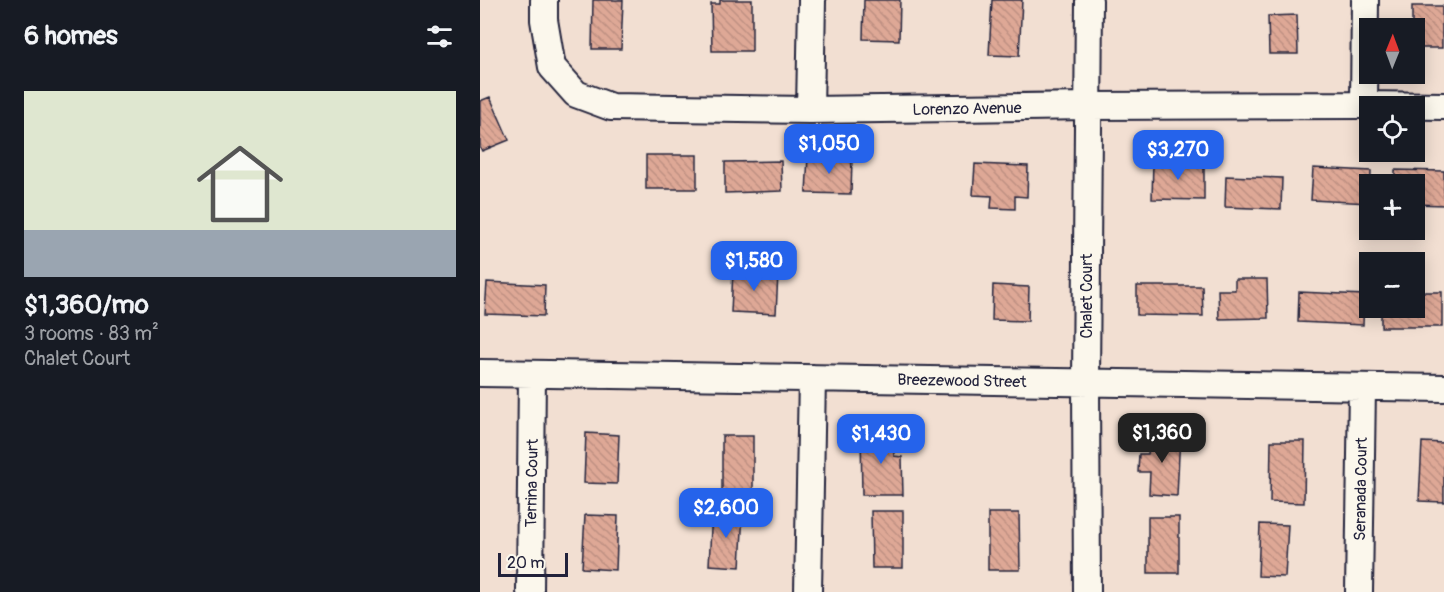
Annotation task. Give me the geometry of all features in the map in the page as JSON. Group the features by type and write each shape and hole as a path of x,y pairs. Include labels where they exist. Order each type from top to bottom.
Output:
{"street":[{"path":"810,110 812,0"},
{"name":"Chalet Court","path":"1088,592 1086,382 1089,0"},
{"path":"1364,96 1365,0"},
{"name":"Lorenzo Avenue","path":"544,10 552,67 576,94 611,107 810,110 1359,105"},
{"name":"Lorenzo Avenue","path":"1425,106 1444,106"},
{"name":"Breezewood Street","path":"480,373 1444,388"},
{"name":"Terrina Court","path":"530,592 532,374"},
{"path":"808,592 812,378"},
{"name":"Seranada Court","path":"1359,592 1362,387"}],"building":[{"path":"593,0 623,0 621,49 592,49"},
{"path":"720,0 752,0 752,51 712,51 711,4 720,4"},
{"path":"864,0 900,0 899,40 863,39"},
{"path":"992,0 1022,0 1019,56 989,55"},
{"path":"1412,6 1442,6 1442,48 1425,48 1425,18 1412,18"},
{"path":"1297,15 1298,54 1269,54 1268,16"},
{"path":"490,97 509,140 482,151 480,147 480,101"},
{"path":"646,155 697,155 697,189 646,189"},
{"path":"808,156 852,158 851,194 806,193"},
{"path":"781,161 782,191 725,193 725,162"},
{"path":"1153,162 1204,163 1204,200 1152,199"},
{"path":"975,164 1028,166 1027,197 1015,196 1015,209 991,208 992,196 973,195"},
{"path":"1313,168 1371,171 1371,174 1359,174 1359,202 1311,200"},
{"path":"1395,170 1444,171 1444,205 1425,204 1425,174 1395,174"},
{"path":"1226,176 1282,178 1281,209 1225,207"},
{"path":"733,271 778,273 776,314 731,312"},
{"path":"1235,279 1267,279 1268,318 1219,319 1218,290 1235,290"},
{"path":"487,282 545,285 544,316 485,314"},
{"path":"993,285 1029,287 1028,321 992,320"},
{"path":"1137,286 1202,286 1203,316 1137,315"},
{"path":"1299,292 1359,295 1359,318 1363,318 1363,325 1298,322"},
{"path":"1425,292 1442,292 1442,327 1381,327 1381,318 1425,318"},
{"path":"861,432 893,432 894,456 902,457 903,495 862,495"},
{"path":"586,433 619,435 617,484 584,483"},
{"path":"1150,433 1180,434 1177,496 1149,494 1150,472 1138,472 1139,454 1148,454"},
{"path":"722,436 753,436 753,492 722,492"},
{"path":"1271,441 1305,441 1304,503 1270,502"},
{"path":"1422,442 1444,443 1444,502 1419,501"},
{"path":"712,511 743,512 740,567 709,565"},
{"path":"871,511 903,511 903,568 872,568"},
{"path":"988,513 1019,513 1020,570 988,570"},
{"path":"585,515 618,516 616,570 582,568"},
{"path":"1148,517 1179,517 1179,573 1148,573"},
{"path":"1260,524 1288,525 1285,577 1258,576"}]}
